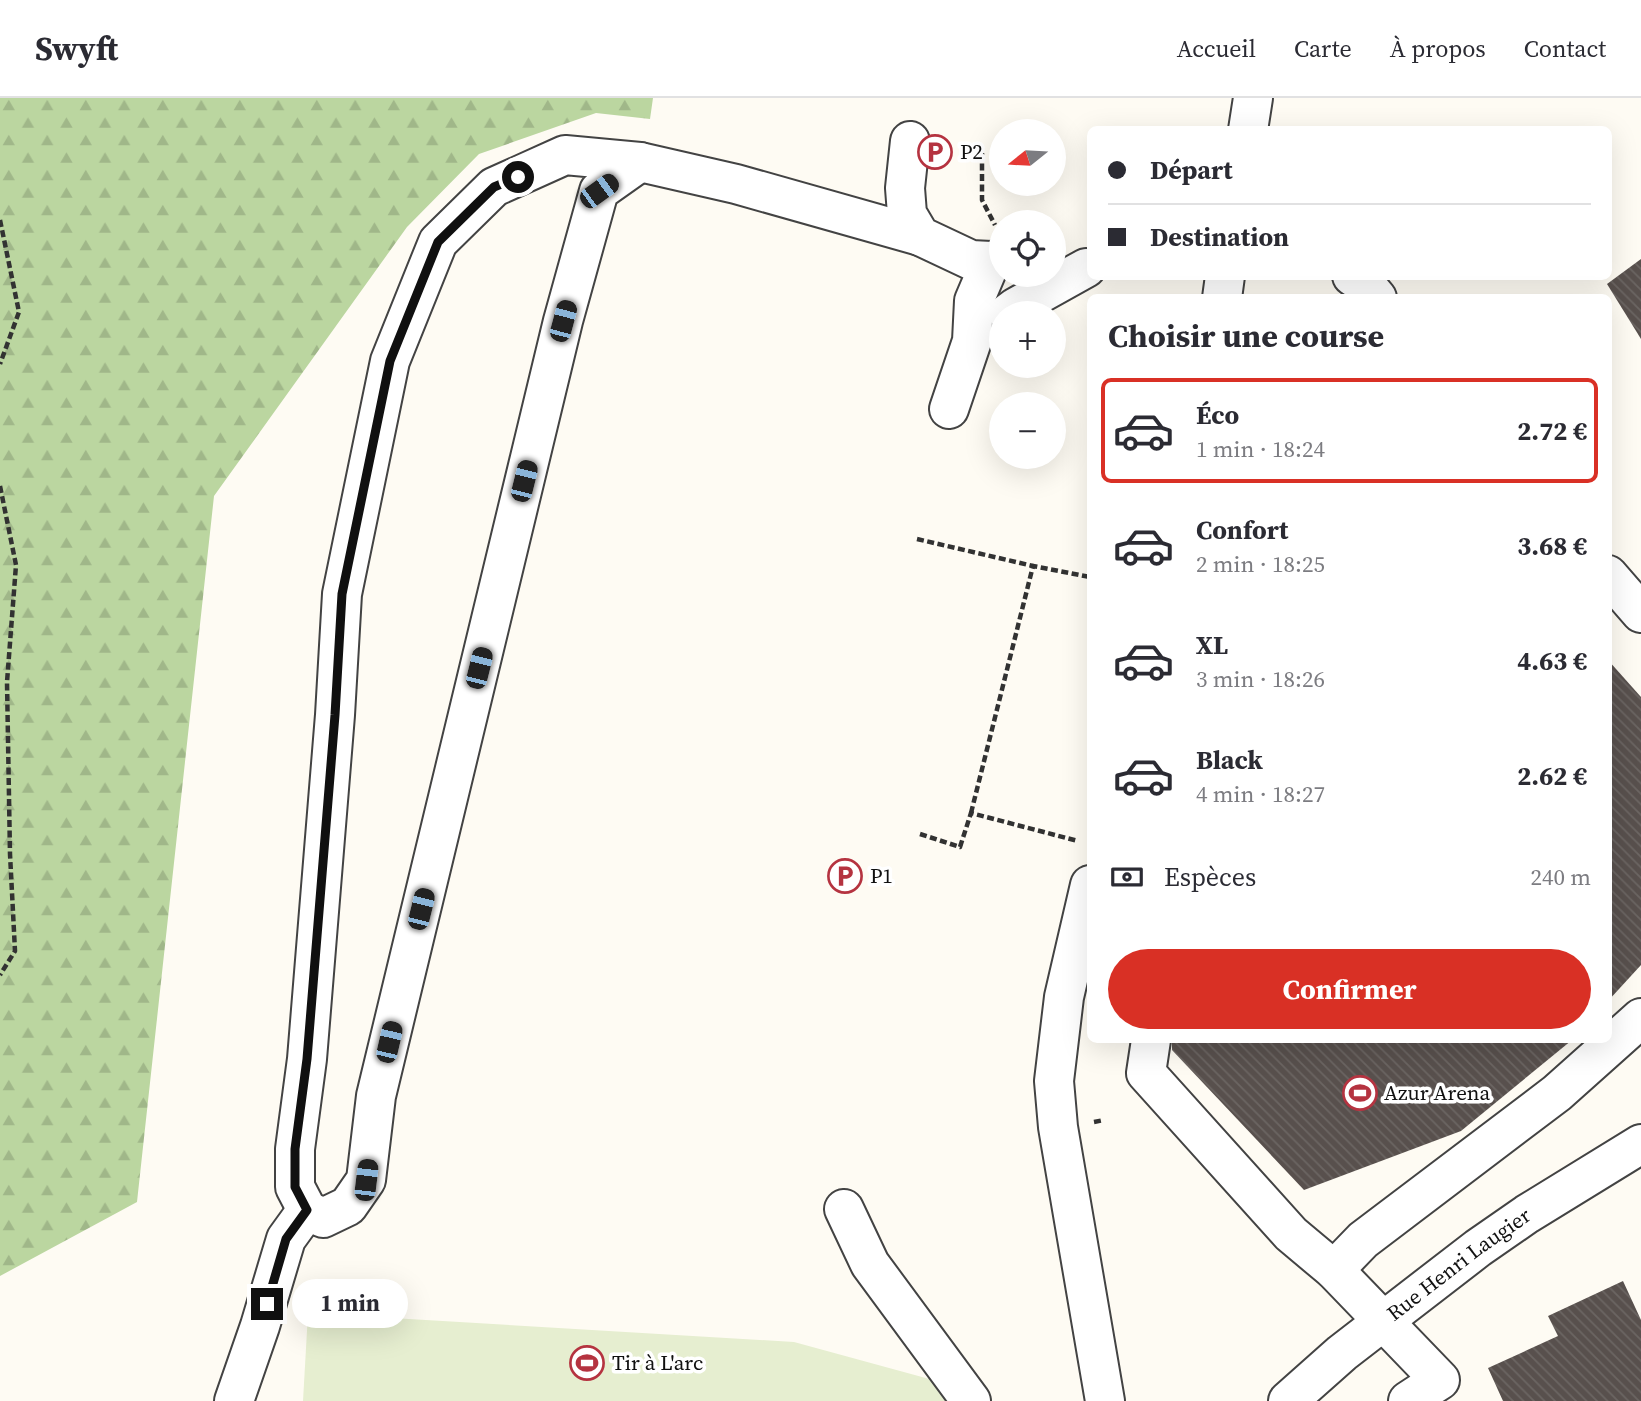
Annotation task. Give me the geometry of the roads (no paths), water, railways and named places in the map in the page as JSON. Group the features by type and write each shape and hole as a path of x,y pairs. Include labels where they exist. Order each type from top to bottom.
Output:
{"street":[{"path":"1249,126 1253,98"},
{"path":"910,141 905,188 906,214 920,236"},
{"path":"640,162 599,191 563,321 376,1096 366,1180 348,1206 323,1218 307,1210 295,1187 295,1149 307,1059 335,715 342,594 390,361 438,242 494,187 565,155 640,162 736,184 920,236 971,260 989,254"},
{"path":"1025,301 1076,266"},
{"path":"949,409 972,341 974,301 989,268"},
{"path":"1358,280 1374,294"},
{"path":"972,341 989,328"},
{"path":"1612,580 1641,613"},
{"path":"1087,898 1064,997 1054,1082 1062,1152 1105,1401"},
{"path":"1334,1270 1363,1240 1557,1093 1641,1017"},
{"path":"1151,1043 1146,1073 1291,1234 1334,1270 1440,1380 1408,1401"},
{"name":"Rue Henri Laugier","path":"1288,1401 1342,1353 1478,1248 1527,1214 1641,1144"},
{"path":"844,1209 870,1264 971,1401"},
{"path":"234,1401 286,1239 307,1210"}],"place":[{"name":"P2","path":"935,152"},
{"name":"P1","path":"845,876"},
{"name":"Azur Arena","path":"1360,1093"},
{"name":"Tir à L'arc","path":"587,1363"}]}
